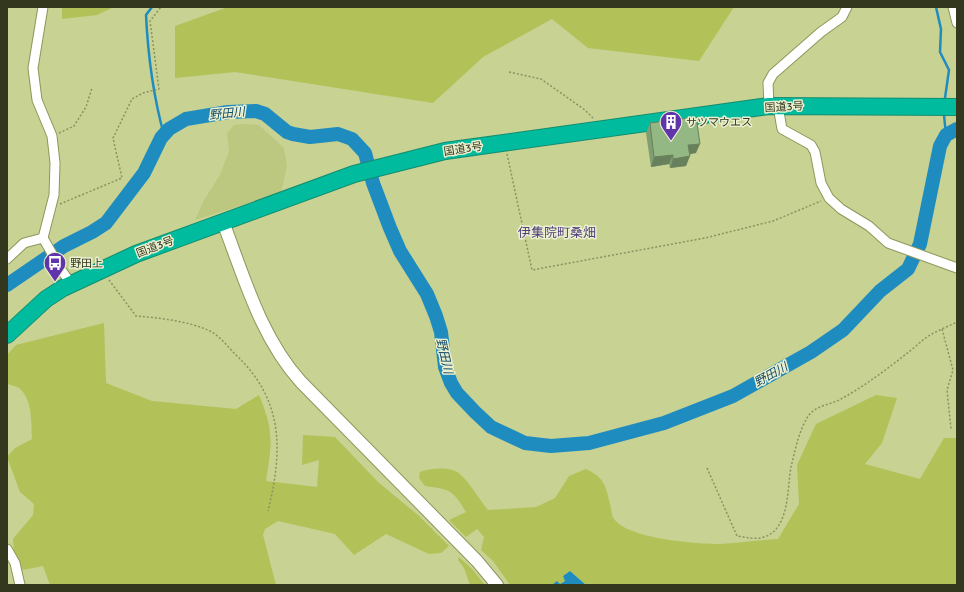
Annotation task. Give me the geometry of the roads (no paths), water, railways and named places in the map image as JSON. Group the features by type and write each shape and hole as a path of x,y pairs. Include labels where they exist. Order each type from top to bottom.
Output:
{"highway":[{"name":"国道3号","path":"7,334 46,299 72,284 136,254 354,174 388,164 445,151 504,142 774,106 957,107"}],"street":[{"path":"43,7 33,68 37,100 52,136 55,163 51,208 44,241 62,271 72,284"},
{"path":"847,7 842,17 821,32 773,74 768,83 782,129 812,145 815,152 821,183 829,198 841,209 868,226 888,243 957,268"},
{"path":"953,7 957,23"},
{"path":"223,222 261,318 286,364 327,409 477,561 497,585"},
{"path":"7,259 24,243 44,241"},
{"path":"7,550 15,563 20,585"}],"water":[{"path":"570,571 586,585 552,585 557,581 560,584 565,581 563,576"}],"waterway":[{"path":"152,7 146,15 148,45 154,90 164,135"},
{"path":"936,7 941,29 940,52 949,70 945,98"},
{"name":"野田川","path":"7,285 64,246 106,223 144,173 161,138 169,129 186,119 228,112 256,111 265,114 287,132 310,137 338,134 352,139 365,153 373,183 400,251 427,294 436,316 441,332 445,367 451,383 457,393 475,412 491,427 525,443 551,446 589,443 664,423 733,396 811,352 843,330 880,291 908,269 920,244 940,146 946,135 957,129"},
{"path":"944,115 946,135"}],"place":[{"name":"サツマウエス","path":"671,142"},
{"name":"野田上","path":"55,282"}],"district":[{"name":"伊集院町桑畑","path":"557,233"}]}
